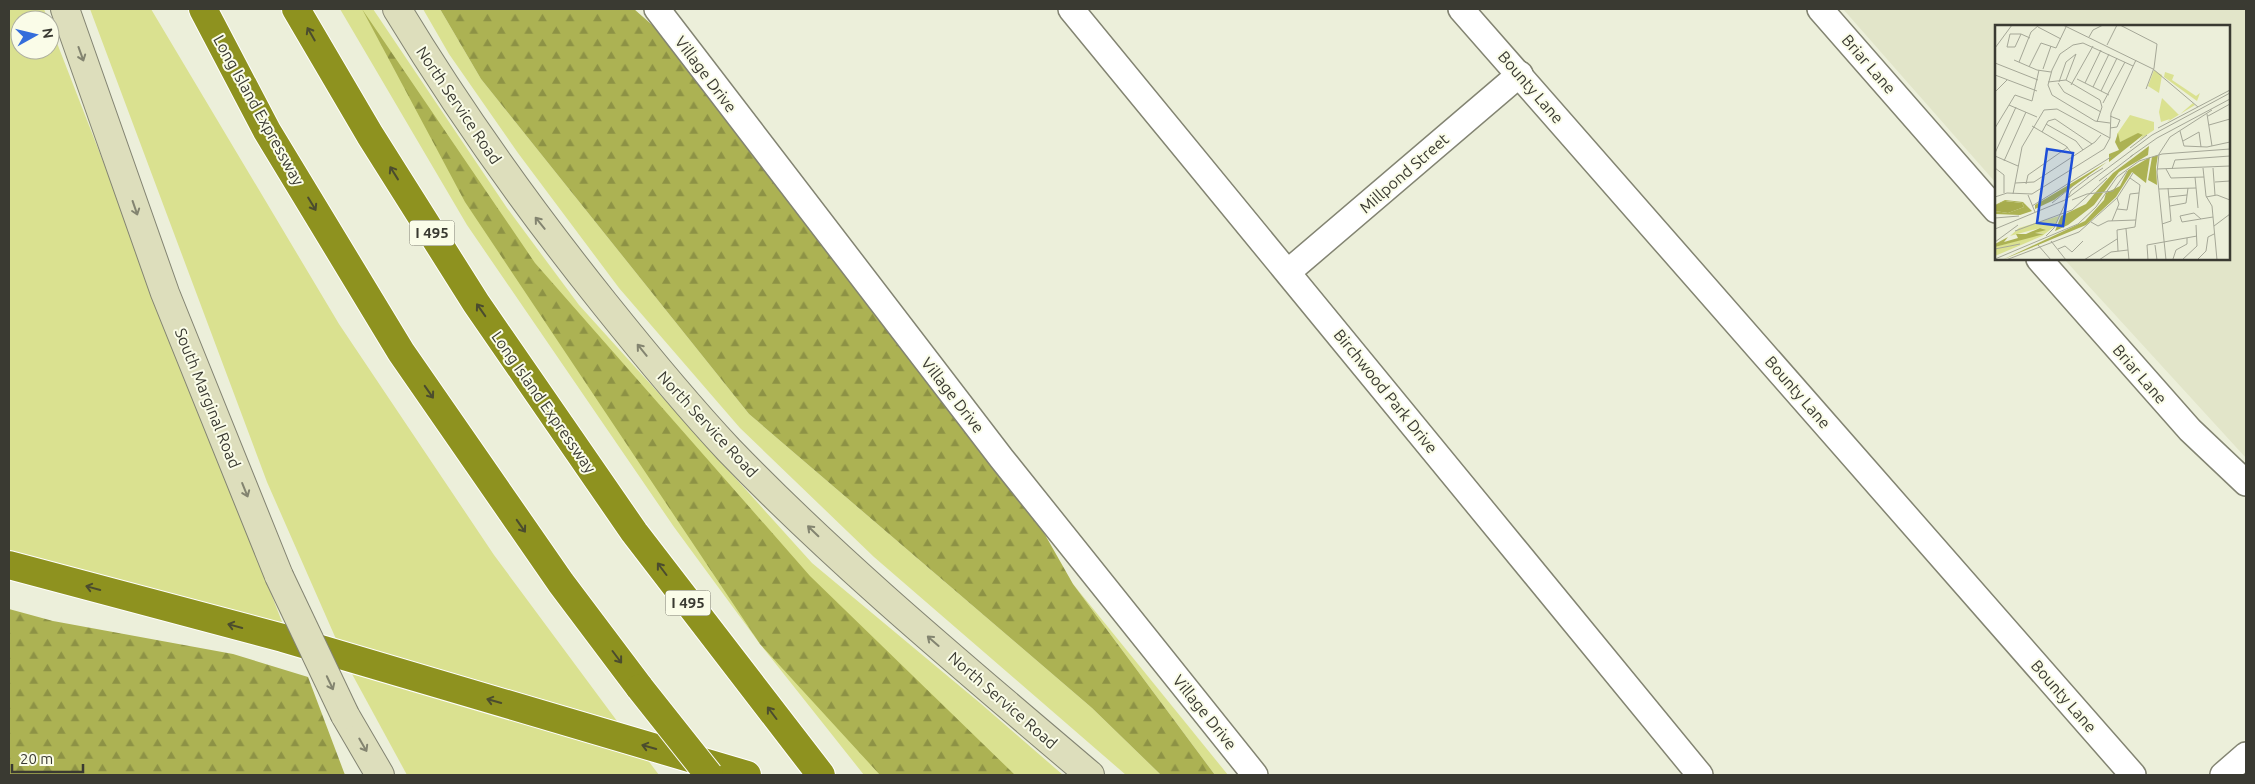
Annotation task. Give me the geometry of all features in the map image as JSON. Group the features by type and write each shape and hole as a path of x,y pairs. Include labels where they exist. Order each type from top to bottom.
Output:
{"highway":[{"name":"Long Island Expressway","path":"203,9 267,130 402,352 560,583 709,775"},
{"name":"Long Island Expressway","path":"296,9 370,135 476,302 634,532 821,775"},
{"path":"9,565 282,638 746,775"}],"main road":[{"name":"South Marginal Road","path":"65,9 165,293 279,576 346,716 380,775"},
{"name":"North Service Road","path":"396,9 456,104 535,216 655,367 729,450 860,577 1090,775"}],"street":[{"name":"Village Drive","path":"658,9 1002,459 1255,775"},
{"name":"Birchwood Park Drive","path":"1070,9 1700,775"},
{"name":"Bounty Lane","path":"1462,9 2133,775"},
{"name":"Briar Lane","path":"1820,9 1995,209"},
{"name":"Millpond Street","path":"1288,272 1520,74"},
{"name":"Briar Lane","path":"2040,260 2190,430 2246,483"},
{"path":"2223,775 2246,755"}],"shaded area":[{"path":"1843,9 2246,9 2246,458 2065,260 2230,260 2230,25 1995,25 1995,182"}],"green space":[{"path":"9,9 44,9 10,10 10,60 60,60 60,51 284,627 9,550"},
{"path":"90,9 151,9 339,324 494,555 617,721 336,639 267,482"},
{"path":"340,9 373,9 507,208 579,305 812,563 1063,775 864,775 760,644 674,527 467,225"},
{"path":"362,9 535,263 810,576 1015,775 880,775 760,644 465,202"},
{"path":"423,9 440,9 481,79 749,414 1092,708 1161,775 1126,775 874,557 740,428 619,288 518,153 449,54"},
{"path":"440,9 634,9 701,68 1002,459 1073,584 1215,775 1161,775 1092,708 749,414 481,79"},
{"path":"1073,584 1228,775 1215,775"},
{"path":"9,609 53,621 233,654 308,677 345,775 9,775"},
{"path":"352,674 644,755 659,775 407,775"}]}
